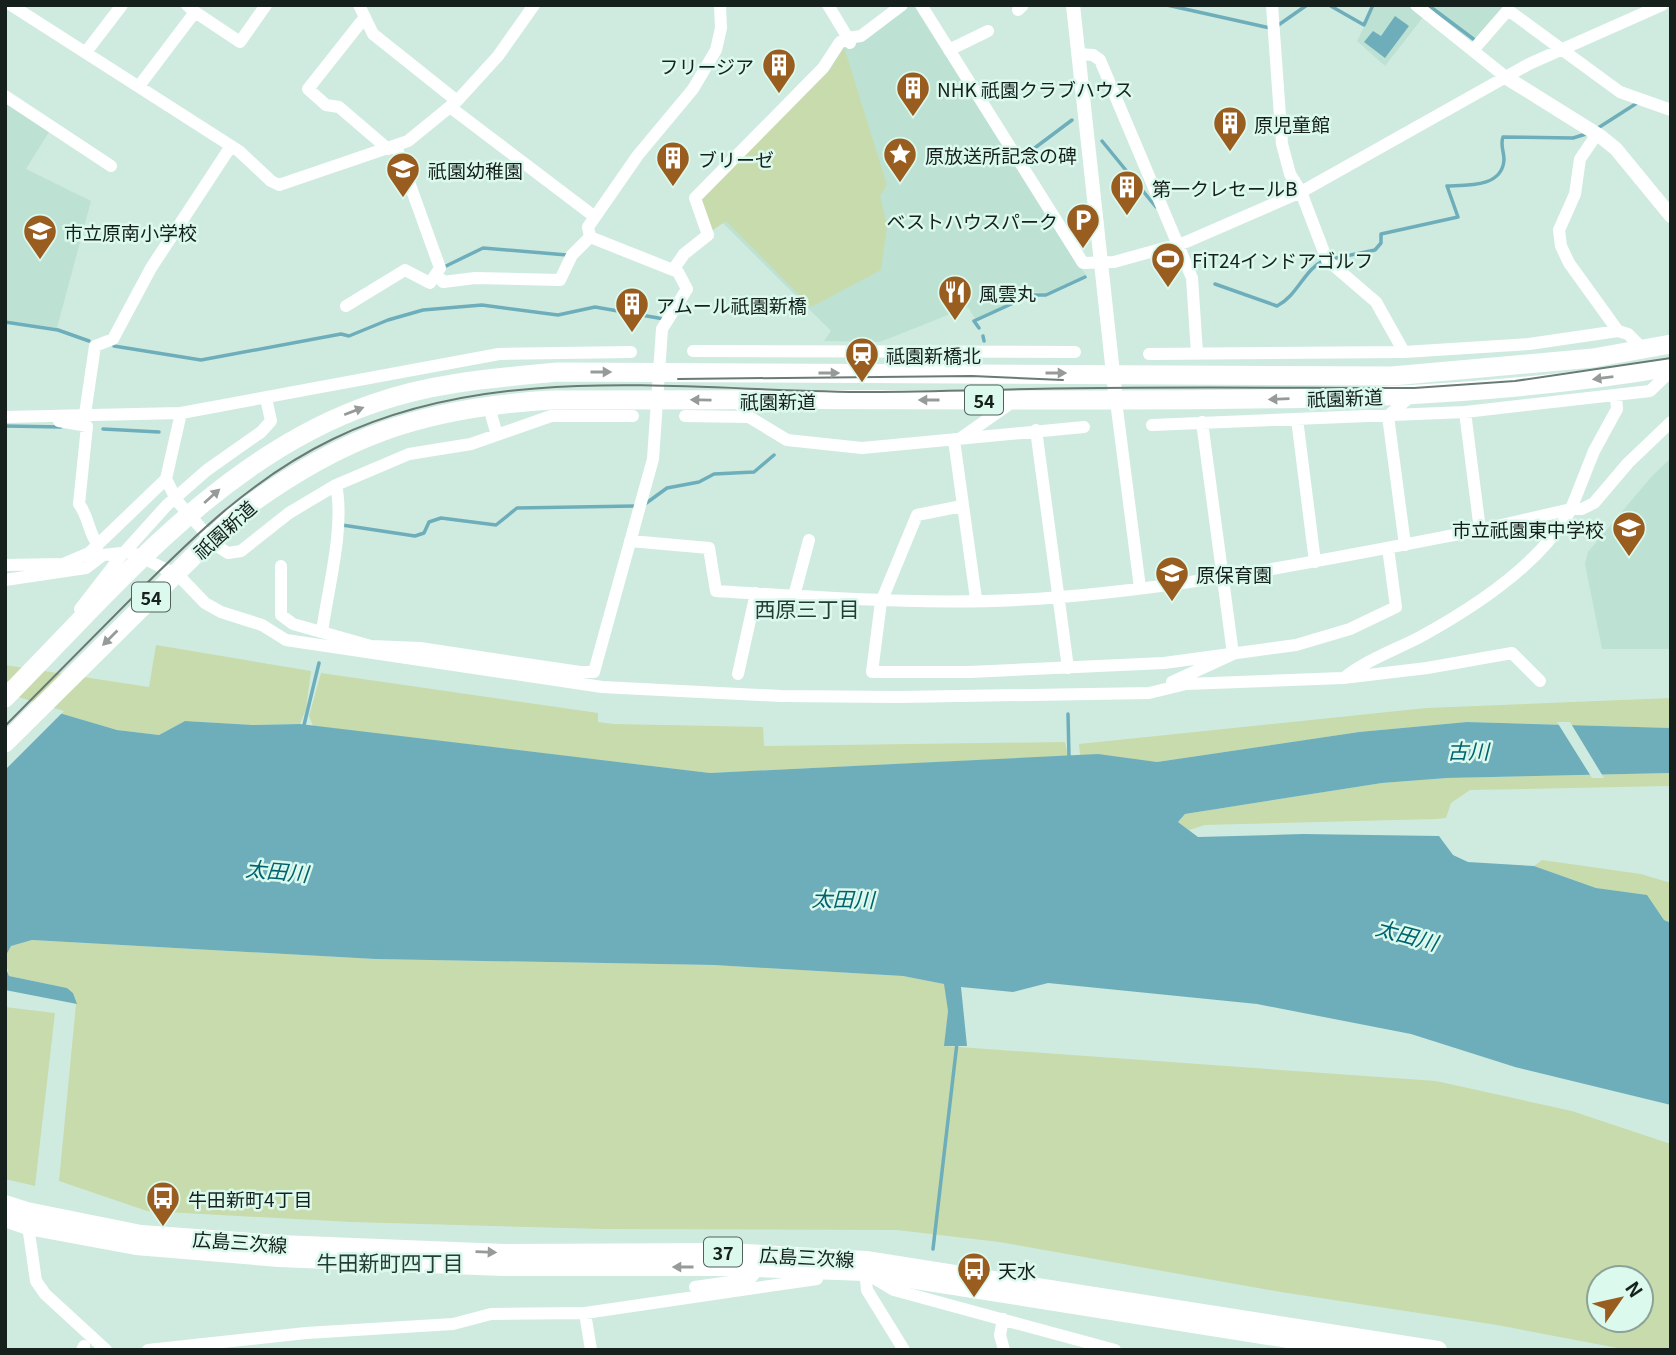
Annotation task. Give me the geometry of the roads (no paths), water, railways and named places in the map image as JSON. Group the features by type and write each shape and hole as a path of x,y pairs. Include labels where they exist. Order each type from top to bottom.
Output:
{"highway":[{"name":"祇園新道","path":"5,698 140,562 225,485 292,440 376,402 460,381 558,372 1392,376 1593,358 1671,344"},
{"name":"祇園新道","path":"5,743 233,517 308,465 376,431 417,418 488,404 659,399 1209,402 1412,394 1606,379 1671,369"},
{"name":"祇園新道","path":"5,686 33,670"}],"main road":[{"name":"広島三次線","path":"6,1216 141,1234 279,1244 503,1253 727,1252 865,1266 1438,1350"},
{"name":"広島三次線","path":"27,1219 136,1246 279,1258 503,1267 865,1266 1357,1350"}],"street":[{"path":"11,5 231,146 279,185 392,148 453,104 498,56 534,5"},
{"path":"86,52 122,5"},
{"path":"139,86 191,9 240,42 265,5"},
{"path":"590,237 588,226 594,217 638,155 693,89 716,50 720,5"},
{"path":"828,5 849,41"},
{"path":"673,270 684,254 708,235 695,198 823,68 840,42 862,36 902,5"},
{"path":"921,5 1083,263 1114,262 1180,244 1301,191 1529,64 1662,5"},
{"path":"1073,5 1116,401 1140,589"},
{"path":"1272,5 1282,144 1290,174 1301,191 1327,260 1376,302 1404,352"},
{"path":"1416,5 1507,78 1597,134 1616,149 1671,216"},
{"path":"1474,49 1507,10 1620,92 1671,110"},
{"path":"346,306 405,270 430,283 440,268 392,148 339,107 326,105 308,89 362,11 373,34 453,104 594,217"},
{"path":"949,50 988,31"},
{"path":"1078,54 1093,55 1100,60 1180,244 1192,278 1197,353"},
{"path":"5,96 111,166"},
{"path":"1597,134 1580,159 1575,194 1559,230 1561,246 1569,263 1618,331"},
{"path":"85,414 95,346 113,339 151,268 231,146"},
{"path":"281,566 281,615 293,624 371,646 420,648 594,672 653,458 662,329 687,289 682,276 673,270 590,237"},
{"path":"436,275 443,282 475,278 560,280 572,255 590,237"},
{"path":"1149,354 1404,352 1529,344 1618,331 1628,334 1643,349"},
{"path":"694,351 1074,352"},
{"path":"1392,376 1419,351"},
{"path":"530,352 548,358 558,372"},
{"path":"5,417 181,413 499,354 631,352"},
{"path":"737,373 759,352"},
{"path":"982,352 999,373"},
{"path":"1203,376 1222,353"},
{"path":"1152,425 1465,412 1650,391 1671,369"},
{"path":"1388,416 1412,394"},
{"path":"1343,678 1422,636 1524,566 1555,535 1571,509 1594,451 1617,410 1616,395"},
{"path":"60,642 76,614 121,556 167,505 207,470 261,432 271,421 266,398"},
{"path":"737,400 749,416 787,440 862,448 1084,427"},
{"path":"956,440 1015,400"},
{"path":"1209,402 1226,421"},
{"path":"488,404 498,435"},
{"path":"1465,412 1480,530"},
{"path":"5,565 63,564 98,545 166,479 181,413"},
{"path":"56,415 57,421 87,426 79,504 89,517 92,538 98,545"},
{"path":"166,479 177,502 217,546 228,552 241,551 289,513 336,485 361,471 410,454 471,444 551,416 633,416"},
{"path":"685,416 749,416"},
{"path":"1388,416 1405,545"},
{"path":"1297,419 1315,562"},
{"path":"1202,422 1233,654"},
{"path":"630,541 709,548 716,591 881,602 1059,597 1224,580 1480,530 1571,509 1582,509 1594,503 1628,463 1671,422"},
{"path":"1036,430 1068,668"},
{"path":"956,440 962,506 976,599"},
{"path":"322,632 338,521 339,497 336,485"},
{"path":"962,506 917,515 881,602 872,672 1164,663 1233,654 1323,637 1350,629 1396,607 1388,548"},
{"path":"794,596 809,540"},
{"path":"5,580 86,568 103,555 131,552 179,576 213,607 262,625 286,640 602,687 899,697 1149,693 1186,684 1343,678 1427,668 1512,653 1540,681"},
{"path":"738,674 756,593"},
{"path":"1149,693 1233,654"},
{"path":"27,1219 36,1281 106,1350"},
{"path":"865,1266 894,1290 1003,1319 1089,1346 1115,1350"},
{"path":"865,1266 867,1290 904,1350"},
{"path":"674,1298 680,1290 750,1279 759,1268"},
{"path":"148,1350 257,1344 453,1324 491,1314 585,1313 817,1279"},
{"path":"585,1313 591,1350"},
{"path":"1003,1319 1000,1335 1004,1350"}],"water":[{"path":"1395,16 1409,26 1385,58 1364,42 1373,31 1381,36"},
{"path":"5,697 117,730 159,735 185,721 253,725 300,724 710,773 1098,754 1157,762 1359,732 1467,722 1671,728 1671,773 1447,778 1382,783 1185,814 1178,822 1198,837 1303,834 1439,836 1453,855 1468,862 1534,866 1596,888 1647,895 1664,920 1671,923 1671,1105 1515,1067 1411,1034 1257,1004 1048,983 1013,992 961,987 967,1046 944,1046 948,1011 944,984 903,976 714,965 375,959 32,940 11,946 5,957"},
{"path":"5,966 9,976 67,988 73,993 77,1004 5,990"}],"waterway":[{"path":"1167,5 1270,28"},
{"path":"1277,26 1307,5"},
{"path":"1329,5 1364,25 1373,5"},
{"path":"1428,5 1476,41"},
{"path":"1598,128 1637,103"},
{"path":"1020,159 1072,120"},
{"path":"1331,259 1375,250 1381,243 1381,234 1458,217 1447,186 1473,185 1497,176 1504,160 1503,137 1573,138 1586,134"},
{"path":"1102,141 1156,207"},
{"path":"446,266 483,248 567,255"},
{"path":"1215,284 1277,306 1324,260"},
{"path":"979,328 974,321 1031,295 1046,295 1085,277"},
{"path":"114,346 201,360 341,334 349,336 388,320 423,310 482,305 558,315 595,307 664,319"},
{"path":"5,322 58,330 89,341"},
{"path":"983,336 984,341"},
{"path":"5,426 61,427"},
{"path":"103,429 159,432"},
{"path":"645,504 667,488 699,482 714,474 754,472 774,455"},
{"path":"342,525 415,536 424,533 429,522 441,518 496,525 517,508 635,506"},
{"path":"304,725 319,663"},
{"path":"1068,714 1069,757"},
{"path":"933,1249 957,1043"}],"tram line":[{"path":"5,726 176,554 224,511 276,472 333,439 396,414 461,398 528,389 597,386 870,392 1071,388 1414,388 1515,381 1671,358"},
{"path":"678,379 972,376 1063,380"}],"place":[{"name":"フリージア","path":"779,95"},
{"name":"NHK 祇園クラブハウス","path":"913,118"},
{"name":"原児童館","path":"1230,153"},
{"name":"原放送所記念の碑","path":"900,184"},
{"name":"ブリーゼ","path":"673,188"},
{"name":"祇園幼稚園","path":"403,199"},
{"name":"第一クレセールB","path":"1127,217"},
{"name":"ベストハウスパーク","path":"1083,250"},
{"name":"市立原南小学校","path":"40,261"},
{"name":"FiT24インドアゴルフ","path":"1168,289"},
{"name":"風雲丸","path":"955,322"},
{"name":"アムール祇園新橋","path":"632,334"},
{"name":"祗園新橋北","path":"862,384"},
{"name":"市立祇園東中学校","path":"1629,558"},
{"name":"原保育園","path":"1172,603"},
{"name":"牛田新町4丁目","path":"163,1228"},
{"name":"天水","path":"974,1299"}],"district":[{"name":"西原三丁目","path":"807,608"},
{"name":"牛田新町四丁目","path":"390,1262"}],"water label":[{"name":"古川","path":"1468,750"},
{"name":"太田川","path":"277,870"},
{"name":"太田川","path":"843,898"},
{"name":"太田川","path":"1407,934"}]}
